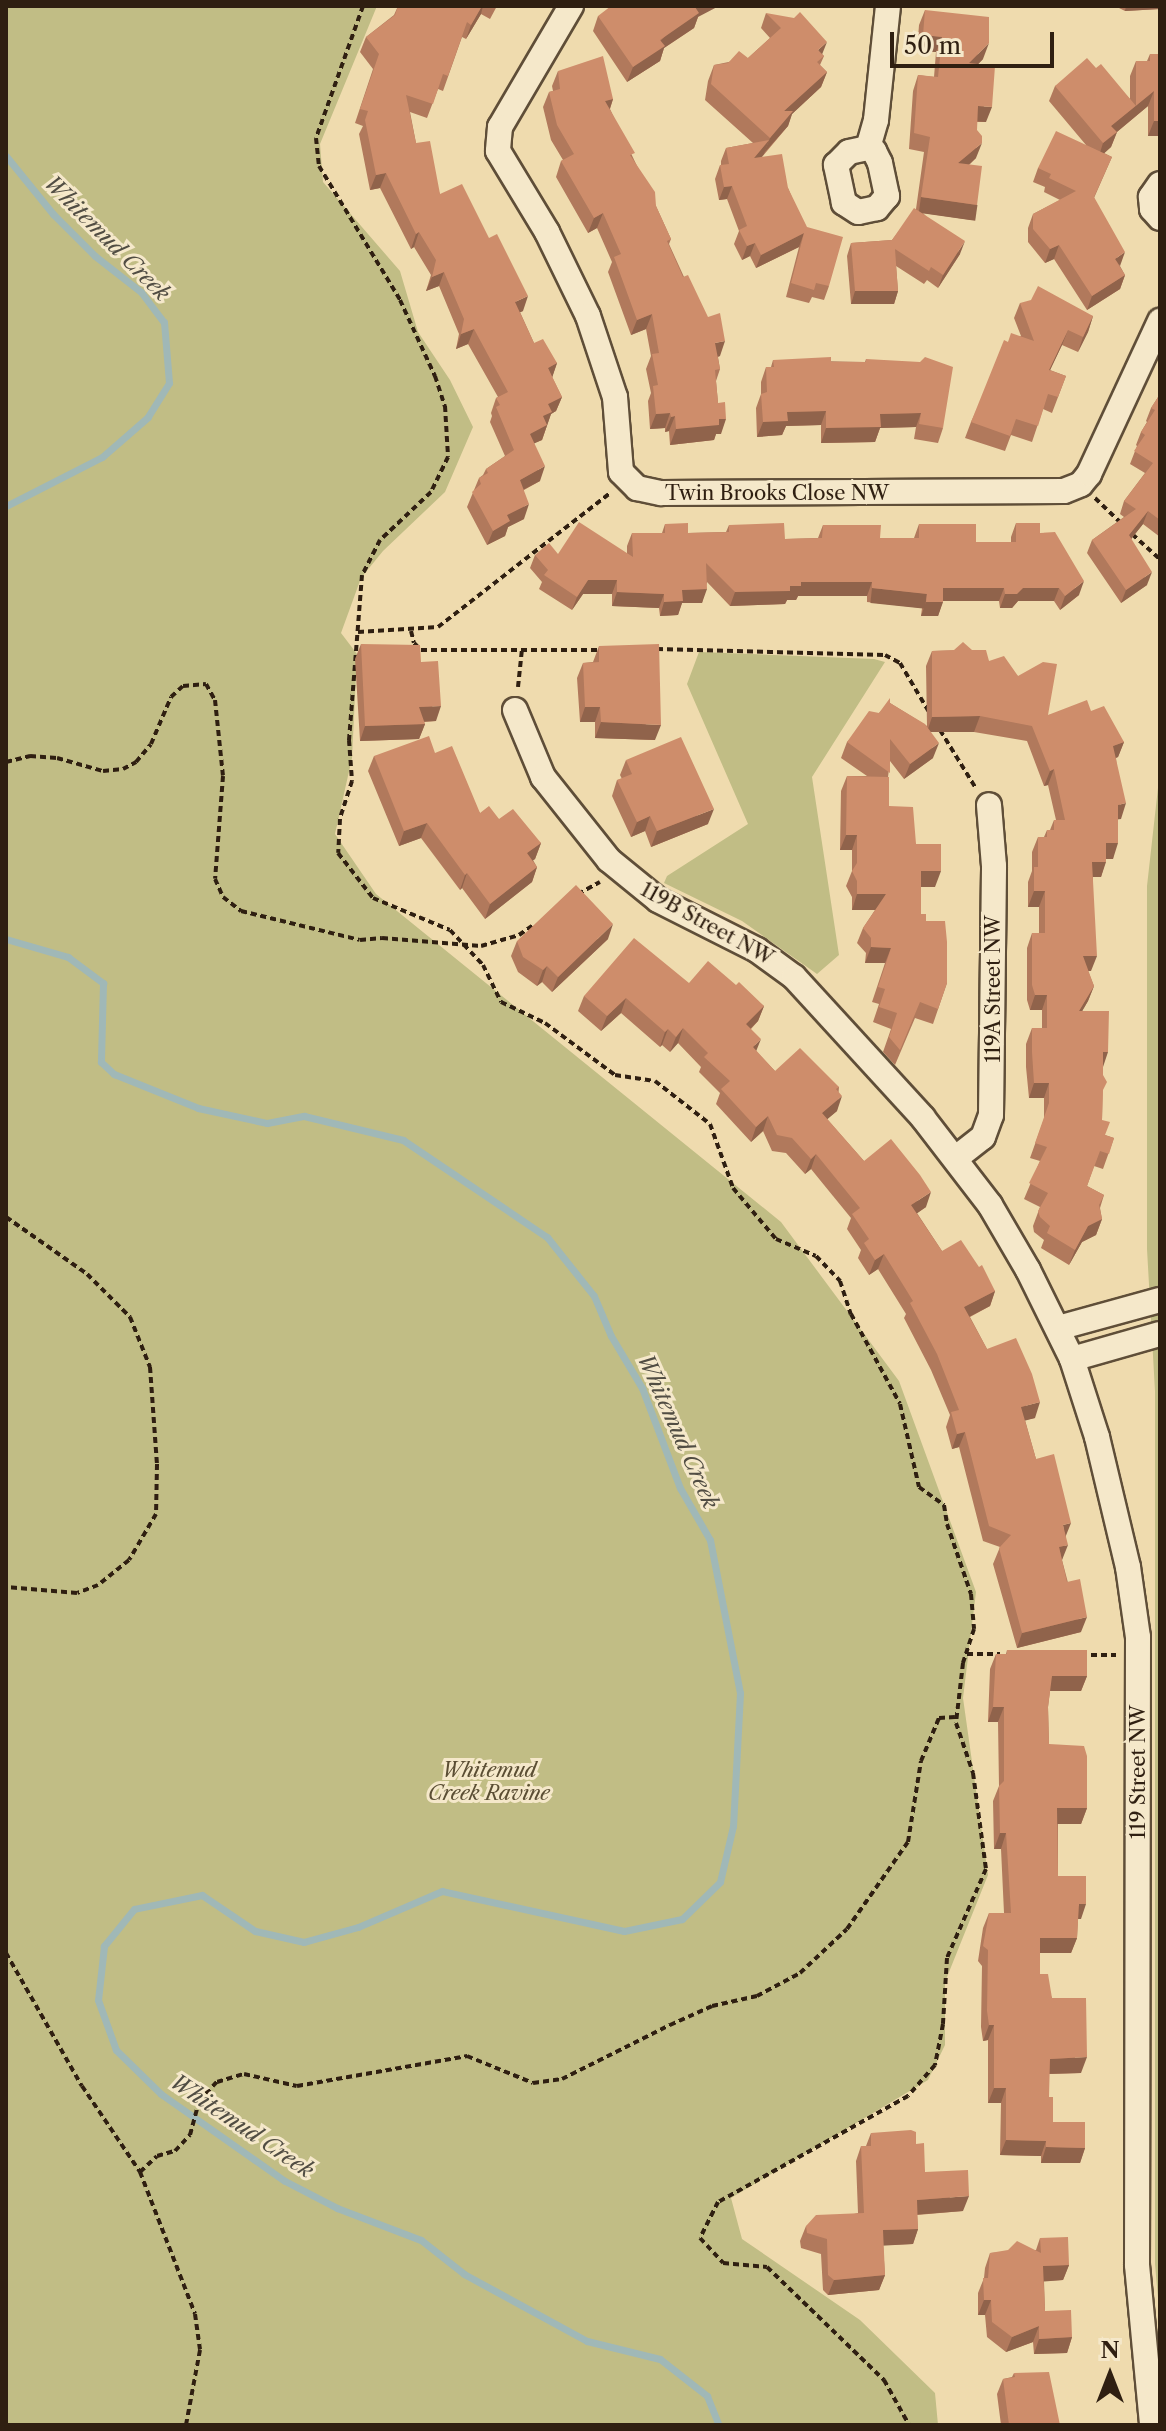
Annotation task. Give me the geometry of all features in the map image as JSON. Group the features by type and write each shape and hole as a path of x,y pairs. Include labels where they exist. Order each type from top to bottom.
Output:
{"street":[{"path":"571,6 500,127 498,151 547,232 588,316 615,397 618,462 626,481"},
{"path":"868,148 876,120 888,6"},
{"path":"1160,184 1151,197 1152,209 1160,218"},
{"path":"1081,484 1089,474 1160,321"},
{"name":"Twin Brooks Close NW","path":"626,481 646,493 1047,493 1064,491 1081,484"},
{"name":"119B Street NW","path":"515,710 543,777 609,860 658,900 757,950 794,977 956,1158"},
{"name":"119A Street NW","path":"956,1158 983,1137 991,1115 994,866 989,805"},
{"name":"119 Street NW","path":"956,1158 1008,1234 1072,1359 1097,1437 1121,1536 1138,1637 1137,2265 1152,2425"},
{"path":"1058,1328 1160,1300"},
{"path":"1072,1359 1160,1334"}],"path":[{"path":"363,6 316,138 319,166 400,300 440,391 448,443 447,462 431,492 372,551 362,575 349,740 352,781 340,819 338,853 373,898 434,920 450,930 483,965 501,1002 545,1023 615,1075 655,1081 710,1124 733,1188 776,1239 816,1256 833,1271 851,1314 900,1404 919,1487 944,1505 973,1603 974,1629 955,1717 973,1773 986,1869 947,1958 943,2024 935,2065 908,2096 718,2202 700,2238 723,2263 767,2267 884,2380 909,2425"},
{"path":"358,632 438,627 626,481"},
{"path":"1081,484 1160,559"},
{"path":"411,631 414,643 421,650 613,649"},
{"path":"643,649 878,653 892,658 905,671 965,774 989,805"},
{"path":"515,710 522,650"},
{"path":"6,762 30,756 57,758 103,771 123,769 136,762 151,744 171,697 183,686 206,684 215,700 222,763 215,879 223,897 241,911 360,940 382,938 481,946 519,935 540,921"},
{"path":"571,898 600,882"},
{"path":"6,1217 87,1274 130,1317 150,1367 157,1464 156,1514 129,1560 98,1585 77,1593 6,1587"},
{"path":"967,1654 1003,1654"},
{"path":"1066,1655 1122,1655"},
{"path":"140,2172 157,2156 175,2151 190,2135 199,2101 217,2082 244,2074 297,2086 467,2056 533,2083 562,2079 712,2006 757,1996 800,1973 847,1929 908,1842 921,1761 939,1718 955,1717"},
{"path":"6,1953 82,2086 140,2172 198,2327 195,2388 186,2425"}],"green space":[{"name":"Whitemud Creek Ravine","path":"6,6 377,6 320,144 323,182 400,271 418,332 450,380 473,427 445,492 383,551 361,578 341,633 357,654 352,758 335,834 376,894 781,1222 899,1381 976,1592 963,1698 988,1875 945,1982 945,2045 928,2080 731,2198 742,2239 860,2320 935,2393 938,2425 6,2425"},
{"path":"699,652 874,659 885,662 812,777 839,955 817,974 742,921 664,883 667,876 748,824 687,684"},
{"path":"1160,770 1160,2321 1155,2264 1155,1391 1147,1249 1147,886"}],"building":[{"path":"398,6 482,6 471,25 467,22 448,76 443,74 433,104 406,95 416,143 430,141 440,194 462,184 489,238 497,234 528,296 515,302 534,343 543,339 557,363 548,368 562,397 548,404 552,412 543,416 547,425 530,434 545,466 520,480 529,504 507,515 510,521 493,531 472,492 481,484 479,478 488,473 486,469 514,450 496,407 500,405 496,398 508,392 474,329 461,334 464,319 444,272 432,277 436,260 419,232 416,234 386,173 376,175 365,120 368,111 360,109 379,54 366,37 395,15"},
{"path":"611,6 697,6 699,13 660,40 665,46 633,67 598,16"},
{"path":"925,10 989,17 989,43 969,63 995,66 992,107 978,106 977,130 982,136 982,143 958,163 982,166 977,205 921,197 930,137 914,133 918,75 938,77 942,37 923,35"},
{"path":"800,12 827,42 818,50 824,56 817,62 827,72 784,111 793,111 770,138 711,84 714,65 728,63 739,51 748,58 781,28 766,13 794,18"},
{"path":"1150,54 1160,54 1160,121 1154,121 1154,91 1136,106 1136,61 1150,61"},
{"path":"603,56 613,99 605,101 635,153 630,155 655,192 656,206 671,239 667,241 683,277 688,275 708,317 720,313 725,341 715,343 720,369 715,370 718,403 725,402 726,419 719,419 719,425 676,429 675,416 671,417 670,413 656,414 653,386 658,385 652,354 659,353 652,314 637,320 614,257 621,254 603,213 594,218 561,161 574,154 557,125 549,92 560,89 558,71"},
{"path":"1087,58 1096,68 1101,64 1136,106 1111,126 1117,132 1103,143 1055,86"},
{"path":"1056,131 1112,157 1094,197 1125,252 1115,259 1125,275 1092,296 1059,245 1050,249 1033,229 1033,214 1076,191 1049,178 1051,174 1038,168"},
{"path":"769,140 754,158 782,154 788,188 807,227 843,237 829,286 816,283 814,290 791,283 804,233 761,255 755,243 747,246 739,230 747,226 732,186 724,187 720,165 729,164 726,148"},
{"path":"914,208 965,241 943,275 931,267 929,271 895,249 898,291 855,291 851,243 892,240"},
{"path":"1038,286 1093,316 1083,337 1068,330 1049,370 1066,376 1058,397 1048,394 1038,426 1016,419 1010,436 971,422 1004,340 1008,342 1011,333 1034,341 1020,303 1031,300"},
{"path":"831,357 831,362 866,362 866,359 920,362 925,357 953,367 943,428 919,424 921,413 880,414 881,427 826,428 826,411 787,412 788,421 763,422 761,394 767,392 766,367 774,367 773,360"},
{"path":"1160,394 1160,520 1148,511 1129,535 1152,572 1126,590 1092,540 1136,509 1124,501 1153,463 1134,451 1145,435 1141,432 1155,410 1151,408"},
{"path":"579,522 633,557 632,533 665,533 665,524 688,523 688,533 729,532 729,525 784,523 785,539 822,538 823,525 881,525 880,538 919,538 919,524 976,524 976,542 1016,542 1016,523 1040,523 1040,533 1055,532 1084,581 1065,596 1059,588 1023,588 1017,594 1005,594 1004,588 943,588 943,602 926,602 927,594 872,588 872,582 801,582 801,586 790,586 790,591 735,592 706,563 707,589 682,590 683,601 664,602 664,594 617,592 617,580 588,580 577,597 544,575 548,570 535,555 549,543 558,554"},
{"path":"963,642 972,650 986,650 989,661 1004,656 1018,676 1043,662 1057,664 1048,715 1087,700 1091,711 1104,706 1124,742 1113,746 1126,803 1118,805 1118,843 1106,843 1106,862 1092,862 1097,956 1083,956 1094,986 1079,1011 1109,1011 1108,1052 1103,1052 1103,1075 1107,1082 1103,1090 1102,1120 1110,1122 1105,1135 1114,1138 1109,1154 1100,1151 1087,1186 1104,1195 1099,1205 1102,1219 1088,1226 1075,1250 1047,1233 1050,1226 1038,1211 1048,1193 1029,1183 1047,1147 1035,1143 1049,1103 1049,1083 1034,1083 1032,1052 1032,1028 1047,1028 1047,995 1035,995 1032,985 1032,933 1045,933 1045,891 1034,891 1034,867 1038,867 1038,837 1047,837 1047,830 1054,830 1054,820 1065,820 1054,769 1050,771 1032,726 980,716 932,717 932,651 954,650"},
{"path":"361,644 420,645 421,662 438,661 441,706 419,707 425,724 365,726"},
{"path":"659,644 661,725 601,722 600,707 585,707 583,663 599,662 599,646"},
{"path":"890,698 890,703 925,724 939,743 910,764 890,739 890,773 847,742 869,711 879,713"},
{"path":"429,736 435,753 452,746 480,813 489,806 499,819 513,809 541,843 527,853 537,867 490,904 427,823 404,831 374,756"},
{"path":"681,737 714,809 657,831 650,816 637,822 617,780 632,774 626,760"},
{"path":"847,776 889,777 889,806 913,807 916,844 941,844 941,871 921,871 921,914 926,914 926,921 945,921 947,983 938,1009 920,1002 900,1050 889,1037 897,1013 879,1007 885,989 878,987 891,948 871,947 871,938 863,928 886,894 857,894 857,881 852,871 857,863 857,835 846,835"},
{"path":"576,885 613,924 558,977 547,966 543,970 523,957 517,941"},
{"path":"634,938 689,983 708,961 736,985 739,982 764,1006 746,1024 761,1039 753,1047 775,1071 800,1048 839,1087 836,1089 842,1096 822,1113 864,1161 891,1139 931,1192 911,1205 942,1251 961,1240 979,1267 982,1265 995,1291 964,1307 987,1349 1016,1338 1032,1374 1040,1402 1021,1407 1036,1459 1054,1454 1071,1523 1063,1525 1068,1545 1059,1547 1067,1582 1080,1579 1087,1617 1022,1633 999,1548 1011,1535 989,1526 965,1432 957,1434 951,1412 959,1410 937,1354 910,1303 913,1301 884,1254 875,1260 864,1243 869,1239 852,1214 860,1208 816,1154 811,1159 792,1138 777,1135 768,1116 756,1127 721,1089 730,1081 704,1057 708,1053 683,1028 676,1037 668,1029 665,1032 626,998 607,1016 584,996"},
{"path":"1007,1650 1087,1650 1087,1676 1052,1676 1048,1707 1049,1744 1084,1746 1087,1756 1087,1808 1057,1808 1058,1876 1086,1876 1086,1904 1079,1904 1077,1938 1040,1938 1040,1974 1048,1974 1052,1998 1086,1998 1087,2057 1050,2059 1049,2097 1053,2097 1053,2122 1085,2122 1085,2148 1046,2147 1046,2141 1006,2140 1006,2088 994,2088 994,2025 989,2025 987,2011 988,1950 983,1946 989,1913 1011,1913 1006,1833 1000,1833 999,1786 1004,1781 1004,1707 993,1707 996,1654 1007,1654"},
{"path":"916,2132 916,2144 924,2143 925,2172 968,2170 969,2196 917,2200 918,2229 883,2230 885,2275 834,2280 828,2275 827,2239 807,2233 806,2226 816,2215 864,2213 861,2146 871,2146 871,2133"},
{"path":"1068,2237 1069,2265 1043,2266 1045,2311 1071,2310 1072,2337 1039,2339 1039,2326 1012,2337 992,2322 991,2300 984,2300 983,2278 988,2278 990,2253 1008,2250 1017,2241 1041,2253 1040,2238"},
{"path":"1049,2372 1060,2425 1009,2425 1003,2379 1015,2377 1014,2373"}],"waterway":[{"name":"Whitemud Creek","path":"6,156 53,214 95,256 141,292 164,322 169,383 148,417 102,457 6,506"},
{"name":"Whitemud Creek","path":"6,939 68,957 103,983 101,1062 114,1074 198,1108 267,1123 304,1116 403,1140 547,1237 594,1296 611,1336 642,1388 680,1488 710,1540 740,1693 733,1826 720,1882 682,1919 624,1931 442,1891 358,1927 304,1942 255,1931 202,1895 134,1909 104,1946 98,2000 116,2050 161,2094 285,2181 337,2208 421,2240 464,2274 587,2341 660,2359 707,2396 719,2425"}]}
